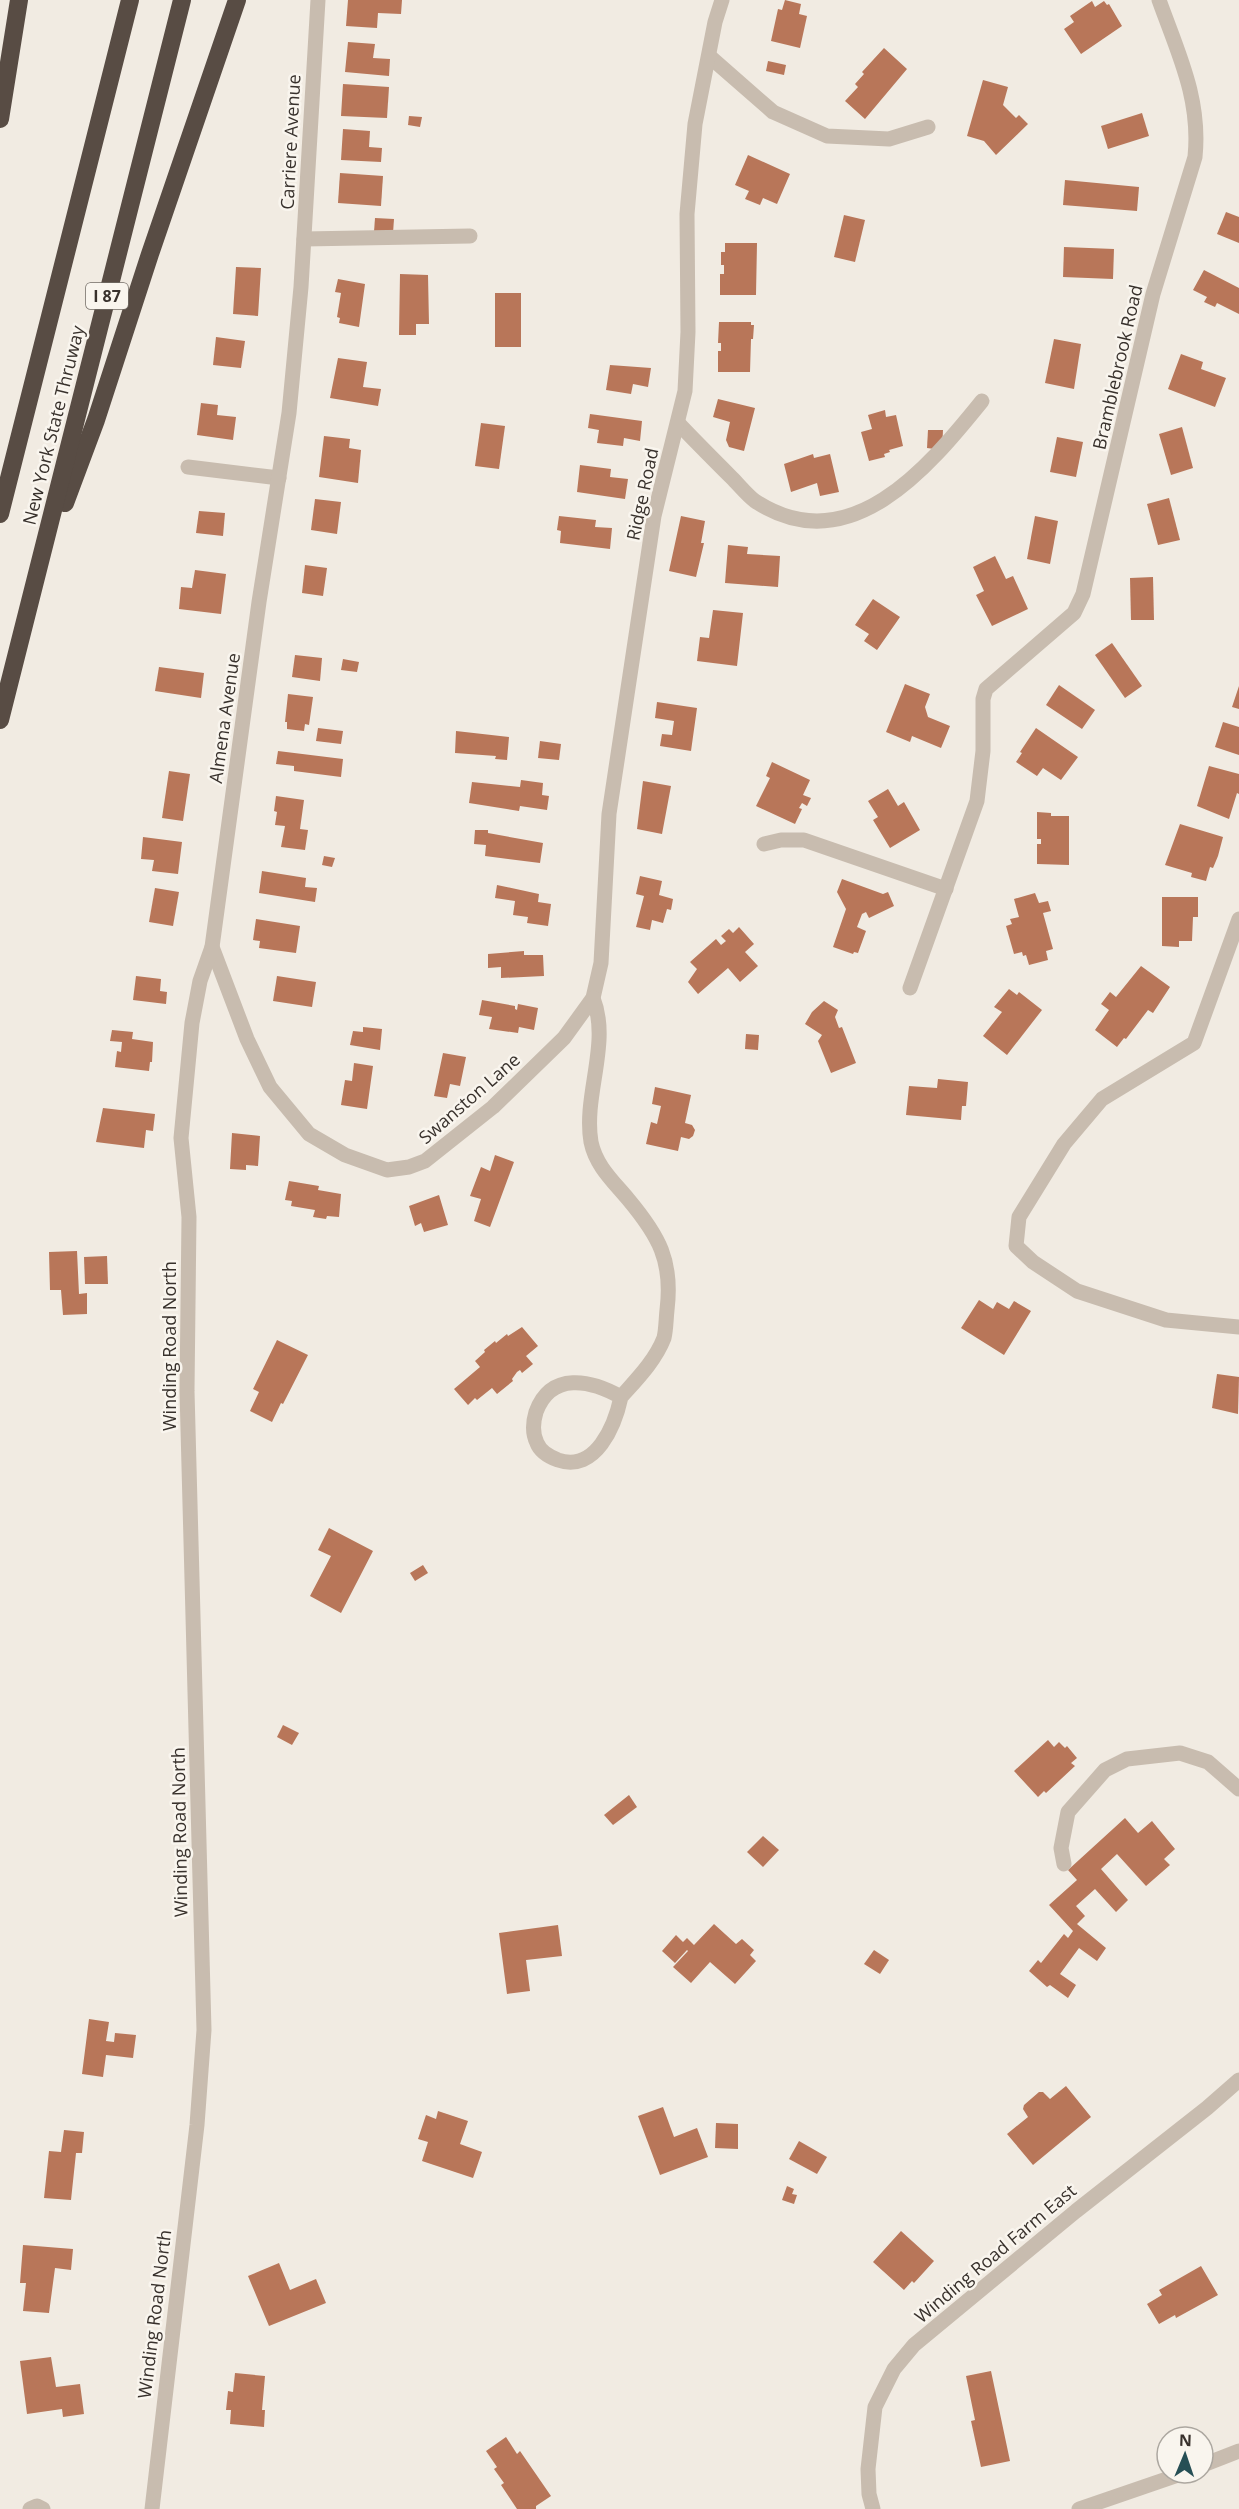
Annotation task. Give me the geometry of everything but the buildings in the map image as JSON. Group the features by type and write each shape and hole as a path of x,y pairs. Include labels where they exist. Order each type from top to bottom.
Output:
{"highway":[{"path":"0,119 19,0"},
{"name":"New York State Thruway","path":"0,514 130,0"},
{"name":"New York State Thruway","path":"0,720 182,0"},
{"path":"32,592 96,420 237,0"}],"street":[{"name":"Carriere Avenue","path":"301,287 318,0"},
{"name":"Ridge Road","path":"593,998 601,963 609,814 654,516 685,391 688,332 687,214 695,124 722,0"},
{"name":"Bramblebrook Road","path":"946,889 977,801 983,751 982,709 986,688 1074,613 1083,594 1153,294 1195,157 1197,138 1192,94 1159,0"},
{"path":"709,56 773,112 827,136 889,139 928,127"},
{"path":"304,239 470,236"},
{"name":"Almena Avenue","path":"182,1152 192,1023 200,981 212,947 259,602 289,413 301,287"},
{"path":"678,423 754,500 788,517 812,521 844,519 886,499 920,472 946,446 982,401"},
{"path":"188,467 279,478"},
{"path":"764,844 781,840 804,840 946,889 910,988"},
{"path":"1239,918 1194,1043 1102,1099 1064,1144 1019,1217 1016,1246 1033,1262 1077,1292 1166,1320 1239,1327"},
{"name":"Swanston Lane","path":"212,947 247,1039 270,1087 309,1134 345,1155 387,1170 409,1167 425,1161 493,1107 564,1038 593,998"},
{"path":"593,998 599,1013 591,1112 591,1142 599,1166 652,1229 665,1255 669,1291 664,1337 647,1369 621,1397 616,1420 601,1446 584,1458 564,1462 550,1457 537,1445 533,1430 535,1416 540,1400 554,1387 570,1382 585,1382 605,1387 621,1397"},
{"name":"Winding Road North","path":"152,2509 197,2125 204,2030 187,1392 189,1217 182,1152"},
{"path":"1064,1864 1060,1848 1068,1812 1105,1770 1127,1759 1180,1753 1208,1762 1239,1789"},
{"name":"Winding Road Farm East","path":"873,2509 869,2494 868,2469 875,2407 894,2369 914,2345 1239,2080"},
{"path":"1215,2460 1239,2451"},
{"path":"1079,2509 1155,2483"},
{"path":"30,2509 37,2506 43,2509"}]}
